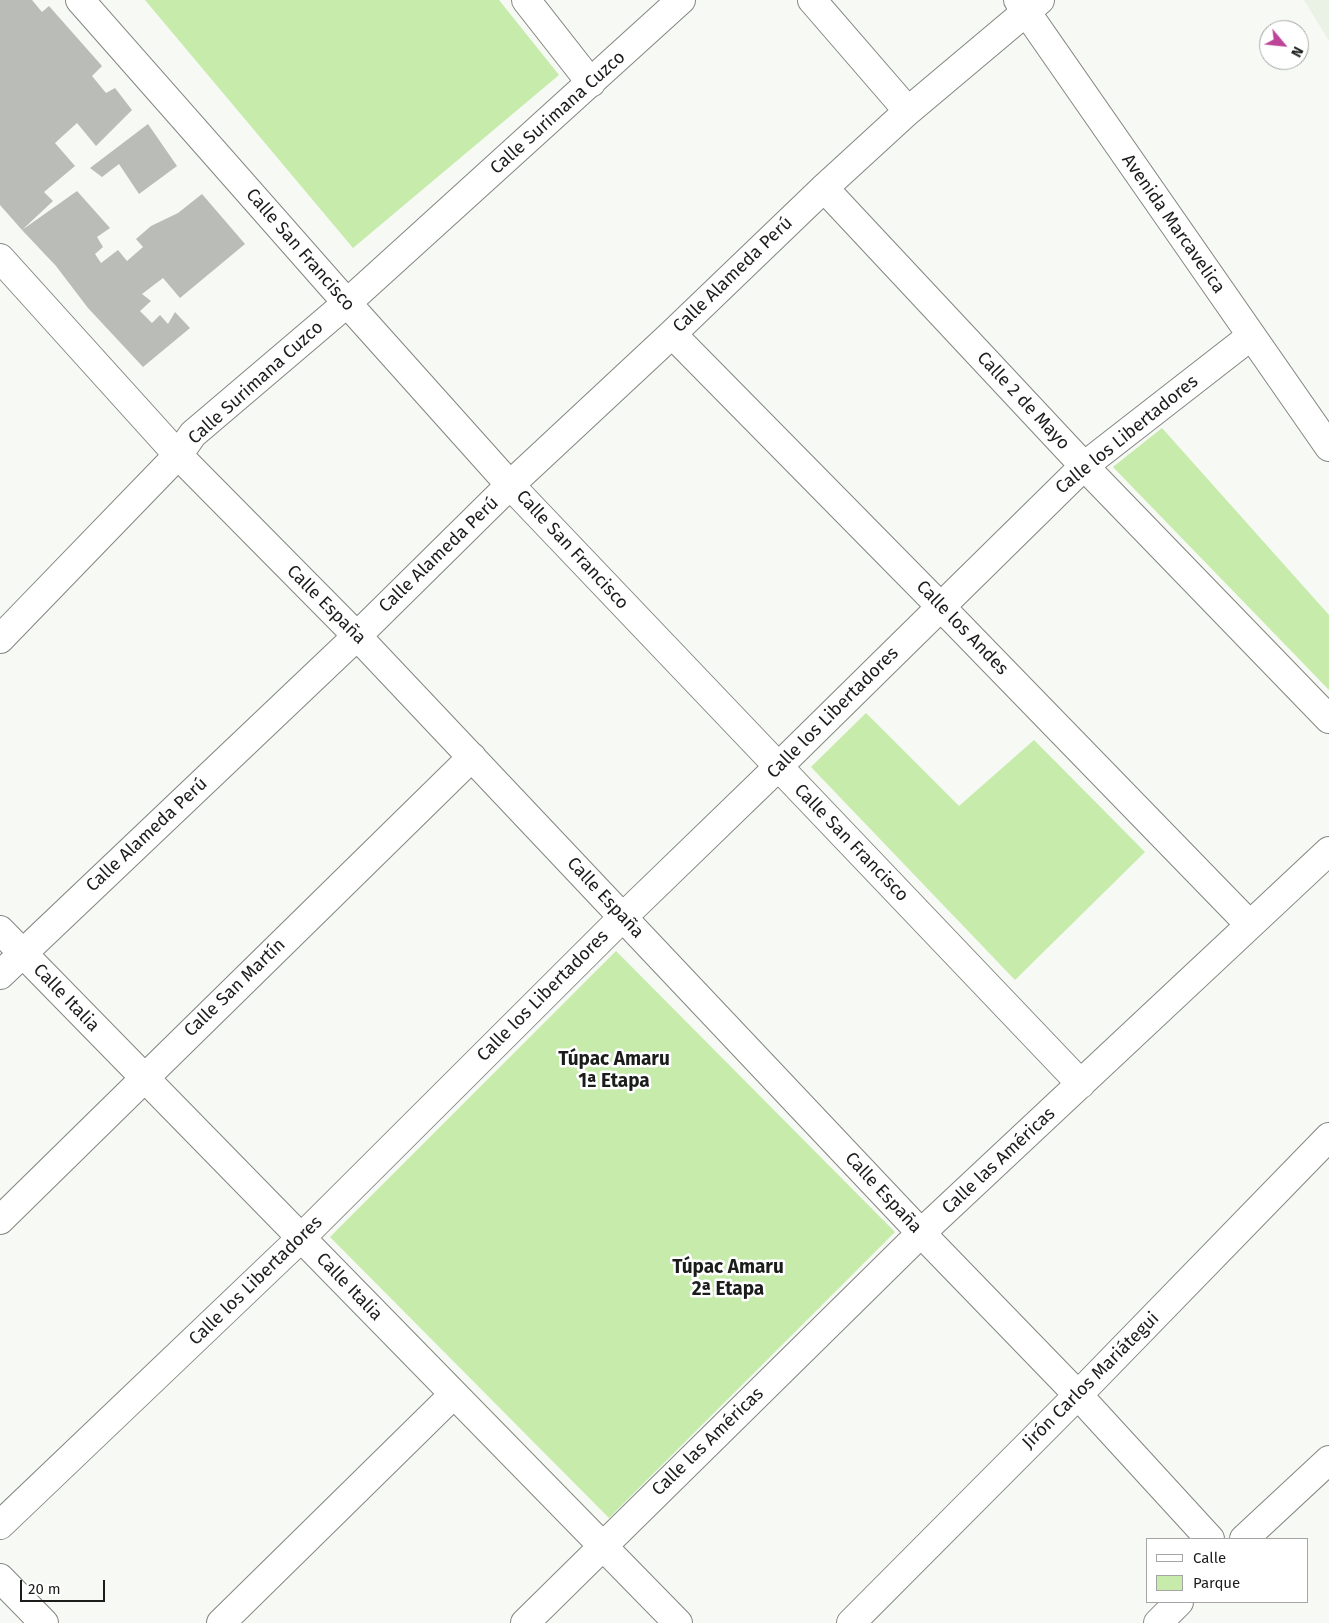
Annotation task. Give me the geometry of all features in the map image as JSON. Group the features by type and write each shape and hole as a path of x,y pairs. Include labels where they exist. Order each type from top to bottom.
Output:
{"street":[{"name":"Calle San Francisco","path":"80,0 510,485 1081,1084"},
{"path":"526,0 591,83"},
{"name":"Calle Surimana Cuzco","path":"5,624 178,455 193,434 347,303 681,0"},
{"path":"812,0 908,111"},
{"name":"Calle Alameda Perú","path":"0,975 357,636 510,485 672,334 824,188 1028,4"},
{"name":"Avenida Marcavelica","path":"1028,4 1251,336 1328,443"},
{"name":"Calle 2 de Mayo","path":"824,188 1084,466 1329,720"},
{"name":"Calle España","path":"0,258 178,455 357,636 921,1233 1078,1395 1209,1538"},
{"name":"Calle los Andes","path":"672,334 1250,925"},
{"name":"Calle los Libertadores","path":"0,1525 301,1238 622,916 778,767 1084,466 1251,336"},
{"name":"Calle San Martín","path":"0,1220 472,757"},
{"name":"Calle las Américas","path":"524,1623 921,1233 1329,851"},
{"name":"Calle Italia","path":"0,930 678,1623"},
{"name":"Jirón Carlos Mariátegui","path":"850,1623 1078,1395 1329,1137"},
{"path":"221,1623 454,1394"},
{"path":"1245,1538 1329,1460"},
{"path":"0,1578 44,1623"},
{"path":"1158,1623 1179,1603"}],"shaded area":[{"path":"1304,0 1329,0 1329,41"}],"green space":[{"path":"145,0 499,0 559,75 353,248"},
{"path":"1162,428 1329,615 1329,690 1113,467"},
{"path":"866,713 959,806 1034,740 1145,852 1015,980 811,767"},
{"path":"616,951 895,1232 609,1518 330,1237"}],"building":[{"path":"0,0 32,0 42,12 49,6 102,66 92,76 106,93 115,88 132,110 96,146 77,123 55,143 75,166 44,192 53,201 22,230 0,205"},
{"path":"148,124 177,166 139,194 119,164 102,177 90,168"},
{"path":"77,191 110,228 97,237 103,247 95,254 101,263 118,250 127,261 143,247 136,239 151,226 178,213 202,194 245,244 180,298 163,278 142,294 151,301 140,311 152,323 160,315 168,324 175,312 190,328 143,367 88,308 56,266 22,230"}],"district":[{"name":"Túpac Amaru 1ª Etapa","path":"614,1071"},
{"name":"Túpac Amaru 2ª Etapa","path":"728,1279"}]}
